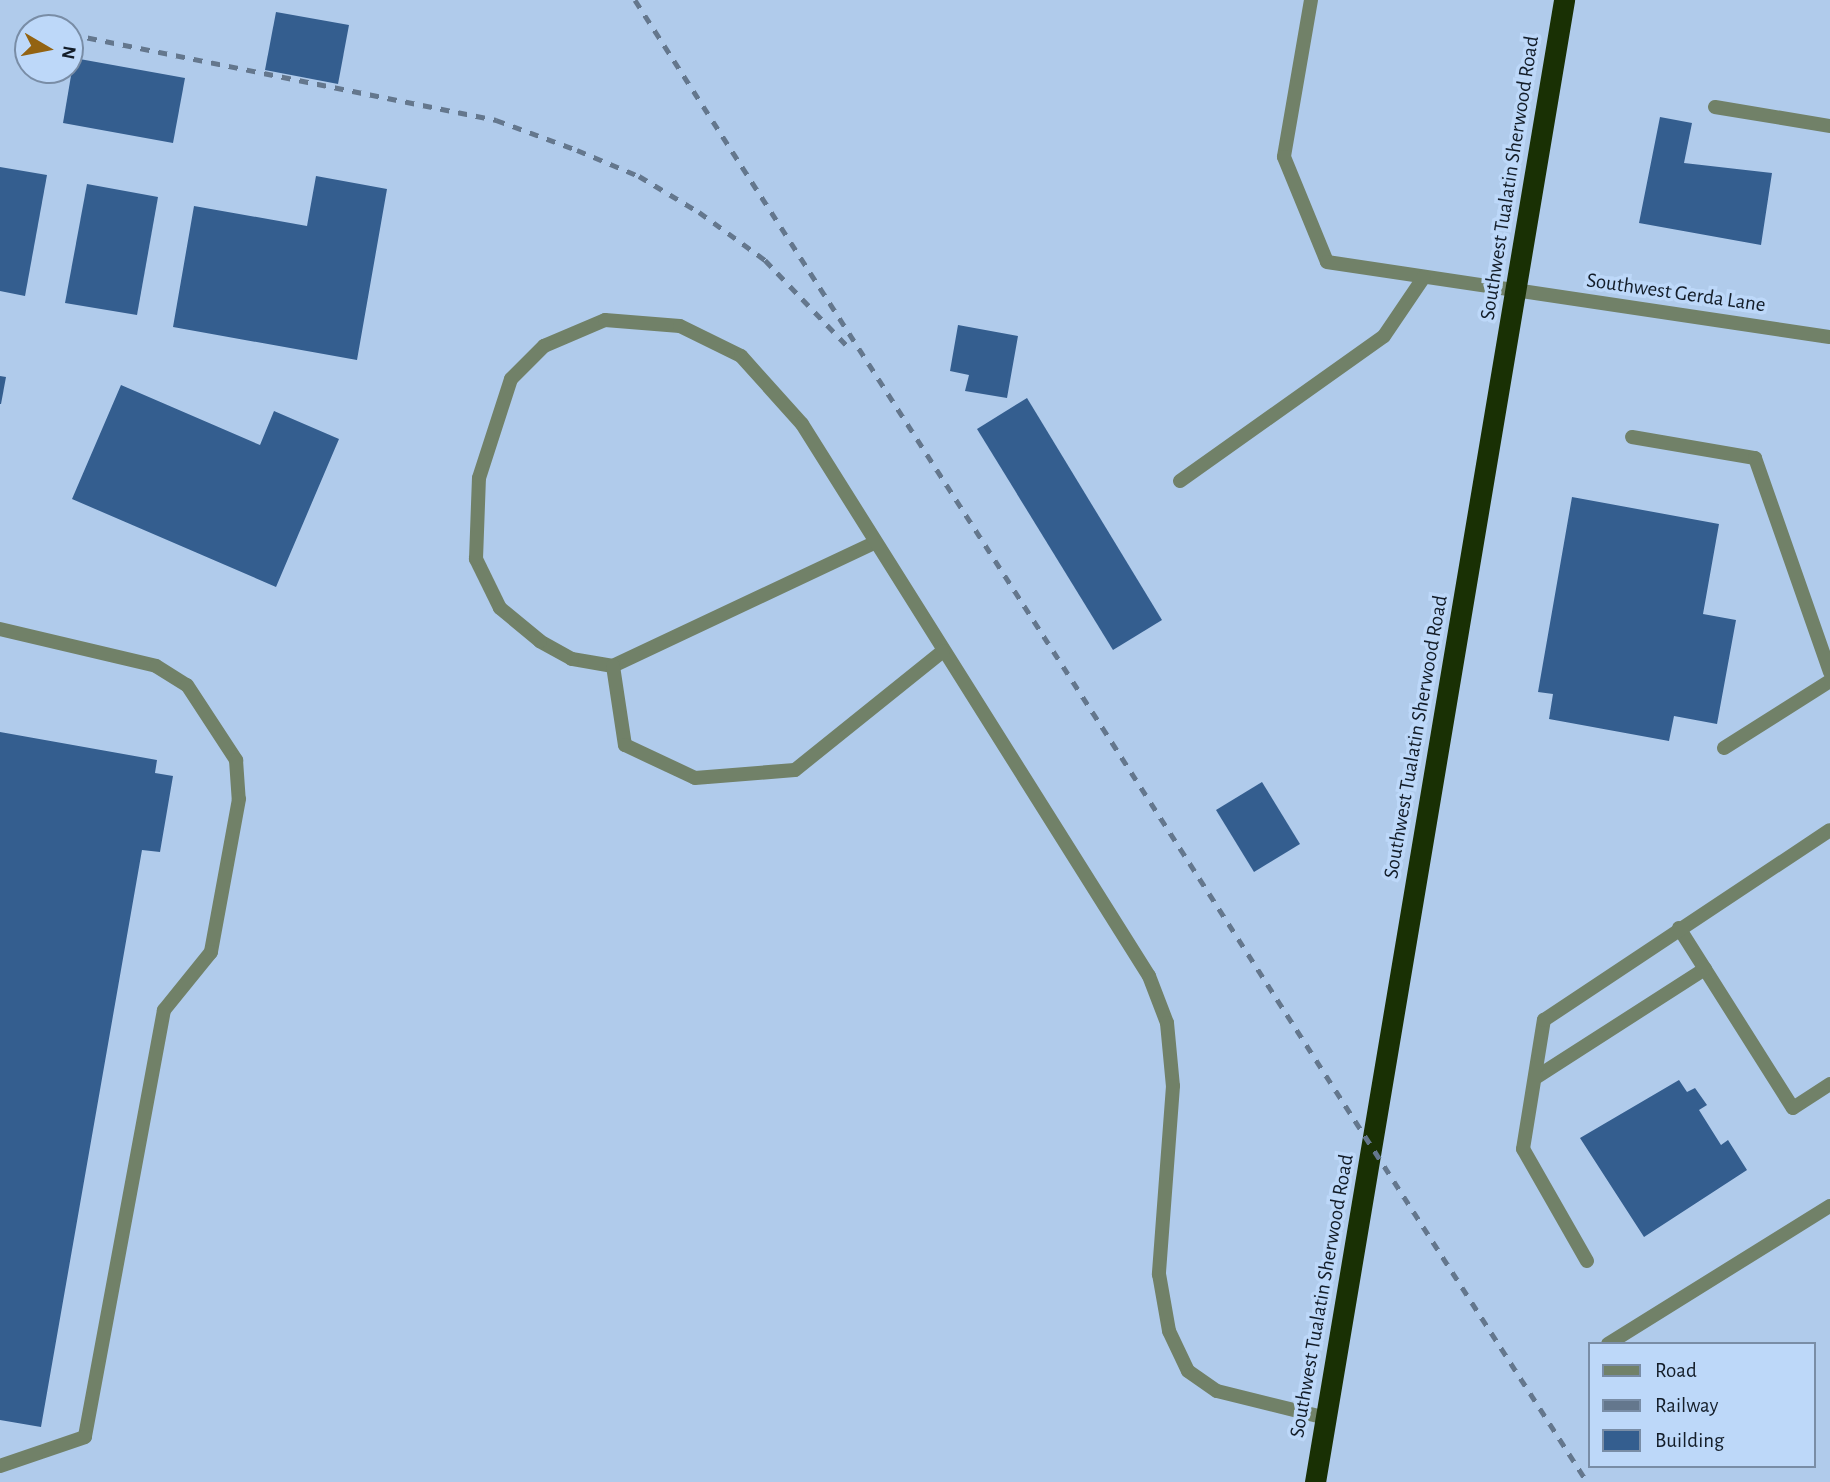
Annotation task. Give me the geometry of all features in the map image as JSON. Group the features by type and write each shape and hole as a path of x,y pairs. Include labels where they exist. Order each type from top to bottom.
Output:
{"highway":[{"name":"Southwest Tualatin Sherwood Road","path":"1315,1482 1564,0"}],"street":[{"name":"Southwest Gerda Lane","path":"1311,0 1284,157 1327,262 1830,337"},
{"path":"1715,107 1830,126"},
{"path":"1180,481 1384,336 1424,277"},
{"path":"874,543 613,666 572,659 540,641 500,608 476,559 479,478 511,379 544,346 606,320 680,326 741,356 802,424 874,543 1149,976 1167,1023 1173,1086 1159,1274 1169,1331 1188,1371 1217,1391 1326,1418"},
{"path":"1632,437 1755,458 1830,671"},
{"path":"0,629 156,666 187,685 236,760 239,799 211,952 164,1010 85,1437 0,1466"},
{"path":"613,666 625,745 695,778 795,770 943,651"},
{"path":"1724,748 1830,681"},
{"path":"1587,1261 1523,1149 1544,1020 1830,830"},
{"path":"1679,928 1793,1108 1830,1084"},
{"path":"1535,1078 1705,969"},
{"path":"1611,1342 1830,1206"}],"building":[{"path":"276,12 349,25 338,84 265,70"},
{"path":"84,60 185,78 173,143 63,123 70,84 84,84"},
{"path":"1660,117 1692,123 1684,163 1772,173 1761,245 1639,223"},
{"path":"0,167 47,175 25,296 0,291"},
{"path":"316,176 387,189 357,360 173,327 194,206 307,226"},
{"path":"87,184 158,197 137,315 65,303"},
{"path":"958,325 1018,336 1007,398 965,391 969,375 950,371"},
{"path":"0,376 6,377 1,404 0,404"},
{"path":"121,385 260,445 274,411 339,439 276,587 72,499"},
{"path":"1027,398 1162,620 1113,650 977,429"},
{"path":"1572,497 1719,524 1703,614 1736,620 1717,724 1674,716 1669,741 1549,719 1553,694 1538,692"},
{"path":"0,732 157,760 155,773 173,776 160,852 142,850 41,1427 0,1420"},
{"path":"1262,782 1300,844 1254,872 1216,810"},
{"path":"1679,1080 1687,1092 1695,1088 1707,1105 1699,1110 1721,1145 1728,1140 1747,1170 1644,1237 1580,1138"}],"railway":[{"path":"635,0 1587,1482"},
{"path":"84,37 496,120 577,150 639,176 699,212 765,260 848,347"}]}
